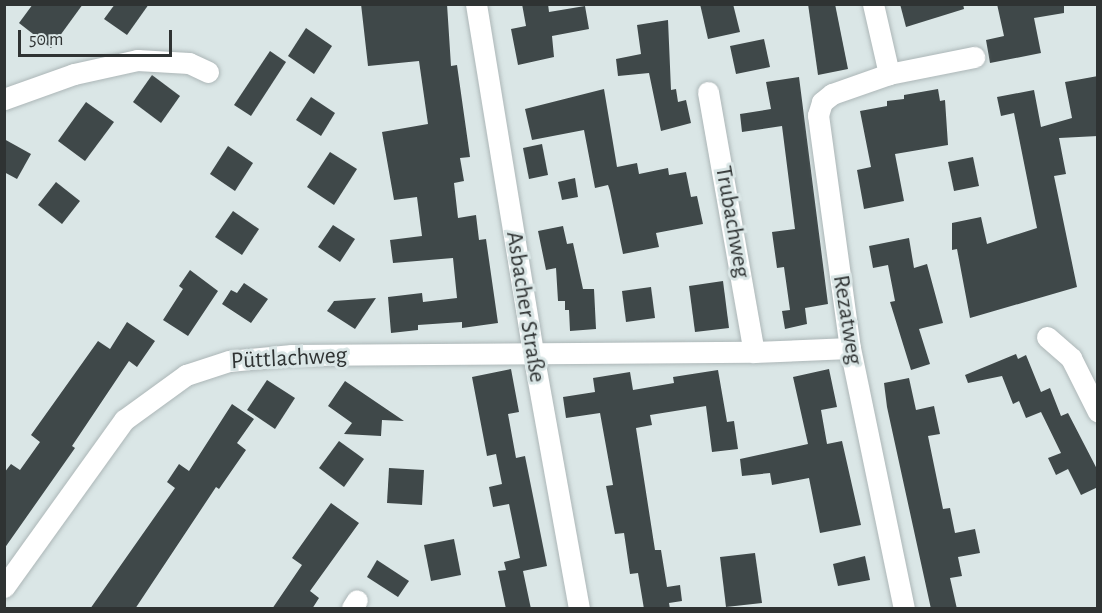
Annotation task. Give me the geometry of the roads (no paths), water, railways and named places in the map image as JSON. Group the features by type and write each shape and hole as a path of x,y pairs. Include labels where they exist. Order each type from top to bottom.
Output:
{"street":[{"name":"Asbacher Straße","path":"476,4 532,353 579,609"},
{"path":"873,4 889,74"},
{"name":"Rezatweg","path":"904,609 850,348 818,115 822,102 832,94 889,74 974,57"},
{"path":"4,99 74,74 137,60 189,63 208,72"},
{"name":"Trubachweg","path":"708,92 754,352"},
{"path":"1047,337 1071,358 1098,412"},
{"path":"532,353 754,352 850,348"},
{"name":"Püttlachweg","path":"4,587 124,420 147,400 186,375 229,361 254,357 532,353"}]}
